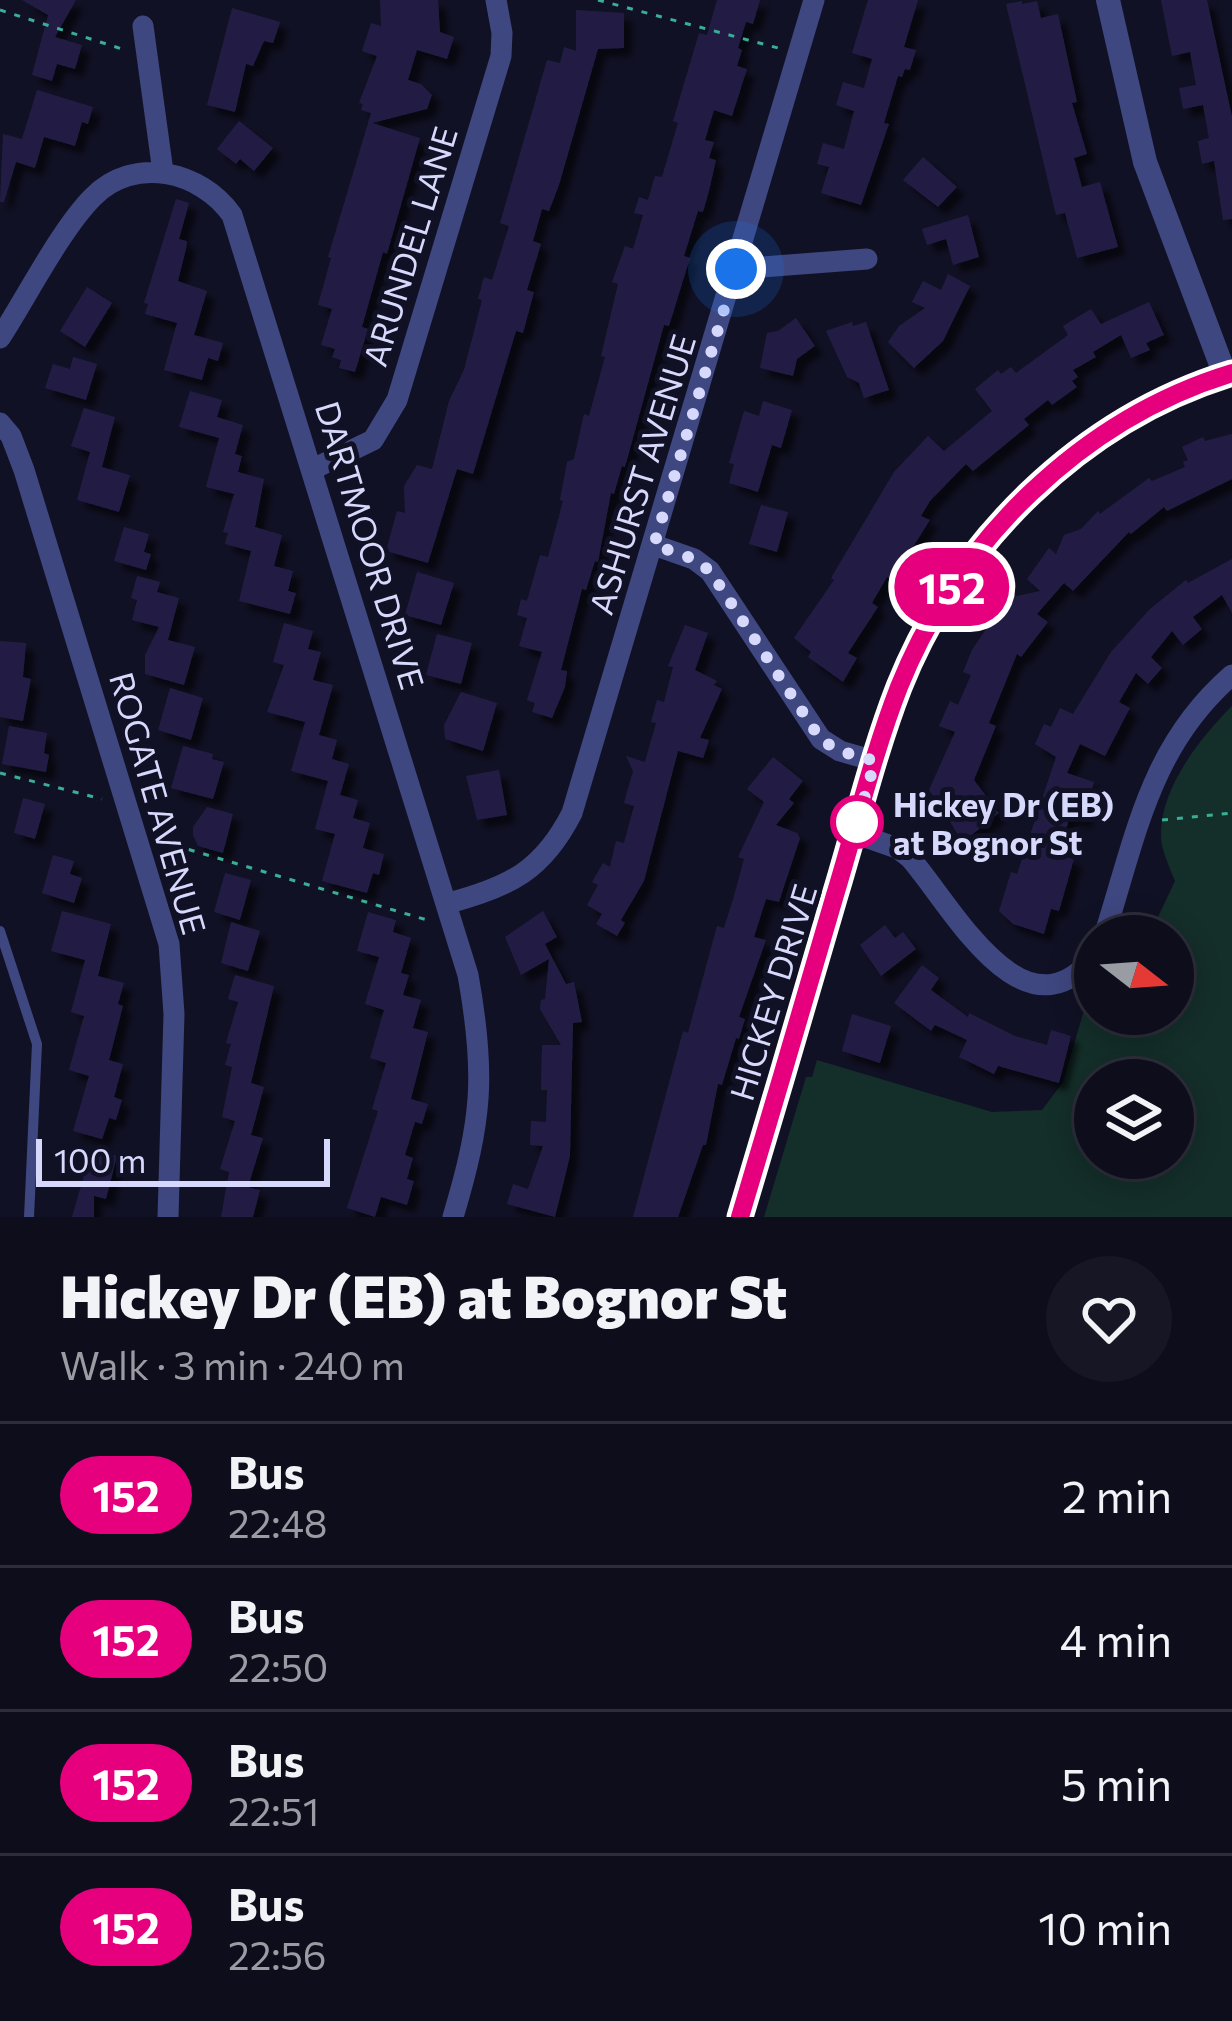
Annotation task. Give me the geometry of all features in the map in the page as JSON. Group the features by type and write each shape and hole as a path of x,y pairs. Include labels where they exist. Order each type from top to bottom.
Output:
{"street":[{"name":"ARUNDEL LANE","path":"313,469 373,440 397,400 502,56 496,0"},
{"name":"ASHURST AVENUE","path":"449,903 480,895 526,873 548,854 580,794 814,0"},
{"path":"1108,0 1145,162 1228,374"},
{"path":"0,338 93,196 129,176 163,172 142,26"},
{"name":"DARTMOOR DRIVE","path":"163,172 204,187 232,214 449,903 468,975 482,1080 475,1136 453,1217"},
{"path":"736,269 867,259"},
{"name":"HICKEY DRIVE","path":"740,1217 875,761 899,688 930,624 971,560 1014,509 1096,440 1147,409 1228,374"},
{"name":"ROGATE AVENUE","path":"0,423 11,436 24,470 169,944 174,1014 168,1217"},
{"path":"654,545 694,559 710,571 821,740 875,761"},
{"path":"1110,915 1157,770 1192,713 1232,675"},
{"path":"854,833 910,858 995,965 1016,979 1057,980 1074,973"}],"lane":[{"path":"0,931 37,1044 29,1217"}],"path":[{"path":"598,0 785,51"},
{"path":"0,10 122,50"},
{"path":"0,772 110,802"},
{"path":"1140,818 1154,821 1232,813"},
{"path":"167,843 435,922"}],"green space":[{"path":"1232,706 1232,1217 764,1217 806,1077 812,1077 817,1060 992,1112 1042,1110 1063,1082 1077,1035 1194,1035 1194,915 1159,915 1175,881 1162,847 1162,818 1175,782 1195,749"}],"building":[{"path":"22,0 76,0 55,37 82,45 75,69 57,64 52,81 32,75 48,15"},
{"path":"380,0 438,0 440,32 454,37 447,59 417,50 408,80 432,95 427,109 372,123 420,138 362,327 368,329 355,372 339,368 341,360 332,357 335,349 321,345 332,309 318,305 371,113 361,110 359,103 377,56 362,51 371,23 381,26"},
{"path":"717,0 760,0 753,24 746,22 738,48 742,50 737,66 747,69 732,116 714,110 705,140 714,142 709,158 716,160 709,191 684,256 690,258 669,326 664,325 625,467 611,493 598,562 586,590 582,589 561,670 567,671 565,687 552,718 532,712 535,703 527,700 542,652 519,646 527,618 517,615 521,599 527,601 540,555 548,557 563,501 567,462 574,459 605,357 601,356 618,284 612,282 625,246 633,249 643,215 634,213 639,197 648,200 655,176 662,177 699,33 707,35"},
{"path":"868,0 918,0 904,47 916,50 910,70 898,76 884,123 889,124 861,205 821,193 829,167 817,164 823,143 844,149 854,111 836,105 843,82 864,88 872,59 852,53"},
{"path":"1161,0 1207,0 1232,117 1232,219 1223,220 1214,161 1202,164 1198,141 1209,138 1203,105 1183,109 1179,88 1196,85 1190,52 1172,56"},
{"path":"1037,1 1041,18 1058,14 1077,102 1072,103 1087,154 1074,158 1082,187 1100,182 1118,247 1077,258 1065,213 1056,215 1006,4"},
{"path":"232,8 280,22 273,43 264,41 253,66 246,64 235,112 207,105"},
{"path":"576,10 624,13 624,48 598,49 559,185 549,211 542,209 533,241 541,244 527,290 534,292 523,333 516,331 473,474 457,469 428,563 386,551 397,511 405,513 404,486 417,465 432,469 449,401 464,370 484,277 492,280 509,226 500,223 547,60 560,63 564,47 576,51"},
{"path":"37,90 93,107 88,124 82,122 75,146 44,137 35,168 16,162 4,202 0,202 3,134 22,139"},
{"path":"239,121 273,148 254,171 217,149"},
{"path":"923,157 957,187 938,207 903,180"},
{"path":"176,199 189,203 179,239 187,241 178,281 207,291 194,335 223,343 218,361 208,358 202,380 164,370 177,323 145,314 148,304 144,303"},
{"path":"968,215 979,257 953,265 946,239 927,245 922,229"},
{"path":"948,274 970,286 943,341 914,368 888,342 899,326 925,308 912,302 923,281 941,290"},
{"path":"87,287 112,303 85,347 60,331"},
{"path":"1149,302 1164,335 1146,343 1150,350 1131,358 1121,335 1093,352 1096,357 1073,370 1077,387 1052,405 1048,400 1024,419 1029,425 973,471 966,464 930,501 921,516 930,520 872,603 878,607 848,653 857,658 843,682 808,657 811,652 794,638 834,580 894,472 928,436 944,451 992,411 975,389 998,370 1001,374 1011,367 1016,373 1068,335 1063,326 1091,309 1101,324"},
{"path":"796,318 815,346 797,359 793,376 760,368 767,333"},
{"path":"852,322 853,326 866,322 889,390 864,398 859,383 847,377 826,331"},
{"path":"73,357 97,364 86,400 45,388 53,364 70,369"},
{"path":"190,391 222,400 217,417 243,425 235,454 242,456 238,472 264,479 255,527 282,535 274,566 293,571 288,591 296,593 290,614 239,601 251,551 225,544 228,533 223,532 234,494 206,487 219,438 179,427"},
{"path":"763,401 792,410 781,448 772,445 758,492 729,483 734,464 729,463 744,411 759,416"},
{"path":"84,408 115,417 102,467 130,475 119,512 77,500 90,452 71,446"},
{"path":"1232,434 1232,479 1167,511 1164,507 1129,532 1073,591 1064,583 1037,614 1048,622 1021,657 1017,654 989,723 996,726 974,780 999,813 963,842 929,790 955,732 939,726 950,701 958,705 971,675 963,672 972,650 993,619 1002,619 1003,599 1040,591 1027,579 1049,548 1056,554 1064,535 1081,529 1098,511 1100,514 1149,478 1152,481 1185,467 1183,462 1188,460 1182,447 1203,437 1205,441"},
{"path":"761,505 788,512 777,552 749,544"},
{"path":"124,527 149,534 144,552 151,554 146,570 114,561"},
{"path":"1232,559 1232,613 1222,595 1193,617 1202,629 1183,645 1172,631 1151,657 1162,668 1148,684 1136,673 1119,702 1130,708 1105,756 1080,744 1067,773 1094,782 1083,821 1070,816 1060,850 1074,859 1059,911 1051,909 1044,934 1013,924 999,911 1011,872 1017,874 1056,757 1035,744 1044,724 1051,727 1060,708 1073,714 1111,652 1150,609 1186,580"},
{"path":"417,572 454,583 441,625 405,615"},
{"path":"137,576 160,582 157,592 179,598 168,640 195,647 184,685 145,674 145,655 159,627 132,620"},
{"path":"284,623 313,631 308,649 321,652 313,680 333,685 319,735 337,740 332,759 349,764 340,795 358,800 353,818 370,823 363,848 384,854 379,875 373,873 367,893 322,881 335,834 315,829 328,781 291,771 305,722 267,712 284,665 273,662"},
{"path":"685,625 708,633 695,670 717,681 714,685 722,689 700,738 709,740 703,758 678,751 644,881 617,936 596,924 602,914 587,905 598,885 592,882 603,863 610,867 616,841 624,843 634,806 624,803 633,771 626,756 645,762 657,700 664,702 673,667 668,666"},
{"path":"437,634 472,643 461,684 426,675"},
{"path":"0,641 26,643 23,677 31,679 23,721 0,717"},
{"path":"170,688 203,698 191,740 158,730"},
{"path":"461,692 497,703 483,751 445,739 444,725"},
{"path":"9,726 47,733 46,772 2,764"},
{"path":"183,746 224,762 213,799 171,788"},
{"path":"773,757 803,781 789,799 794,803 776,825 800,838 779,902 766,899 754,937 766,940 739,1017 745,1019 739,1039 722,1085 718,1084 706,1145 678,1217 633,1217 683,1031 688,1033 717,926 724,928 744,859 738,857 764,802 747,789"},
{"path":"499,770 507,815 477,820 466,776"},
{"path":"23,798 45,804 35,839 14,833"},
{"path":"207,807 233,814 223,853 198,846 193,835"},
{"path":"53,855 74,861 70,874 82,878 74,903 42,893"},
{"path":"225,873 251,880 240,920 214,912"},
{"path":"62,911 111,924 98,976 124,983 109,1060 123,1064 114,1097 122,1100 116,1120 109,1118 102,1139 73,1131 89,1076 69,1070 84,1016 71,1012 85,960 51,951"},
{"path":"543,911 557,937 545,944 566,984 574,982 582,1022 573,1023 570,1156 555,1217 507,1204 513,1184 528,1189 543,1146 530,1145 531,1121 546,1122 542,1045 561,1045 540,1009 549,959 521,975 505,937"},
{"path":"368,912 396,920 393,932 411,938 401,973 409,975 403,995 421,1000 413,1028 428,1032 411,1099 428,1104 422,1124 415,1122 405,1155 413,1158 407,1179 414,1181 407,1205 381,1197 375,1217 347,1208 378,1111 372,1109 386,1063 370,1058 384,1010 365,1004 379,957 357,951"},
{"path":"231,922 260,931 248,971 221,963"},
{"path":"885,925 895,938 903,932 916,949 881,976 860,945"},
{"path":"922,965 939,978 931,990 968,1017 969,1013 1015,1036 1047,1045 1051,1030 1071,1036 1059,1083 998,1066 994,1074 959,1057 967,1040 935,1025 931,1031 894,1003"},
{"path":"235,975 274,986 251,1083 264,1087 251,1135 263,1138 248,1187 260,1190 253,1217 221,1217 229,1172 220,1169 235,1121 222,1117 232,1067 225,1065 231,1044 226,1043 238,1002 228,999"},
{"path":"852,1014 891,1026 880,1063 842,1051"},
{"path":"92,1148 117,1156 106,1199 94,1196 94,1217 72,1217"}],"bus line":[{"name":"152","path":"740,1217 892,708 939,607 1014,509 1062,465 1147,409 1232,373"}],"place":[{"name":"Hickey Dr (EB) at Bognor St","path":"857,822"}],"route":[{"path":"736,269 654,545 686,555 710,571 821,740 875,761 854,833 857,822"}]}
